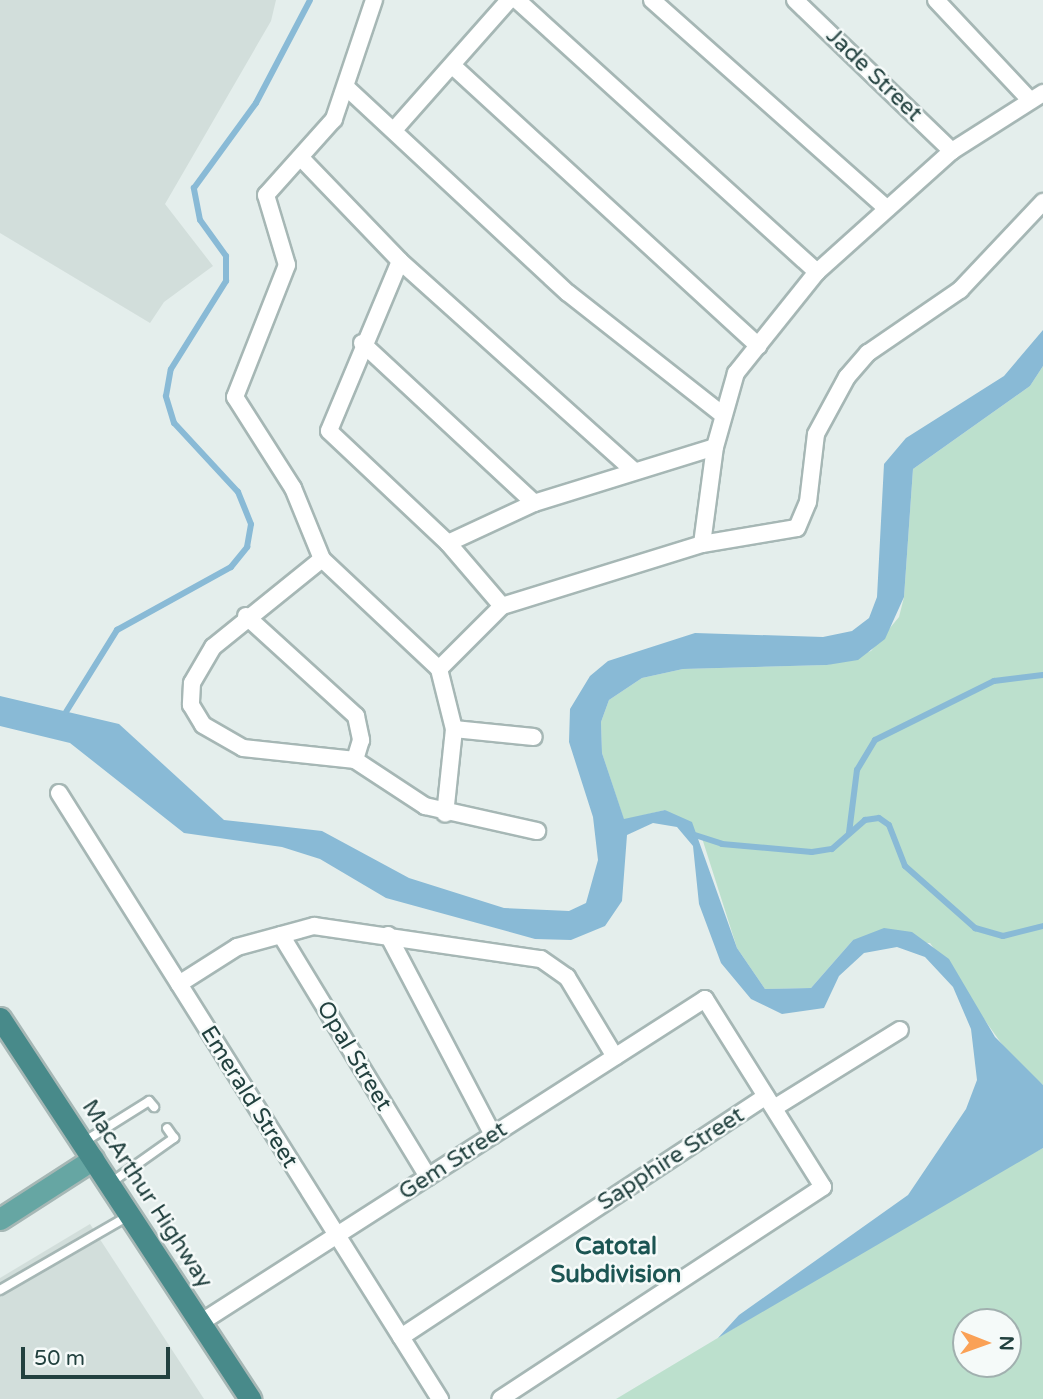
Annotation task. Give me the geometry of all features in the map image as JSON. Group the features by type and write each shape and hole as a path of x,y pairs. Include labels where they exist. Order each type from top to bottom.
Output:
{"highway":[{"name":"MacArthur Highway","path":"0,1018 250,1399"}],"main road":[{"path":"0,1219 87,1151"}],"street":[{"path":"374,0 334,119 302,159 266,195 287,265 235,397 293,488 322,559 439,669 454,729 446,814"},
{"path":"394,130 454,67 509,0"},
{"path":"517,0 817,272"},
{"path":"652,0 887,209"},
{"name":"Jade Street","path":"795,0 952,151"},
{"path":"702,544 715,447 722,414 736,373 817,272 952,151 1036,96 936,0"},
{"path":"454,67 758,346"},
{"path":"346,87 568,293 722,414"},
{"path":"302,159 400,261 633,470"},
{"path":"439,669 502,606 702,544 797,528 808,502 816,434 847,377 867,353 960,290 1043,202"},
{"path":"400,261 362,343 329,431 448,543 502,606"},
{"path":"362,343 534,503"},
{"path":"448,543 534,503 633,470 715,447"},
{"path":"322,559 247,616 197,671 191,695 196,716 243,748 355,760 446,814 537,831"},
{"path":"247,616 356,716 361,740 355,760"},
{"path":"454,729 534,737"},
{"name":"Emerald Street","path":"59,793 440,1399"},
{"path":"179,984 237,947 314,926 541,959 567,976 615,1056"},
{"name":"Opal Street","path":"281,935 428,1177"},
{"path":"388,935 494,1135"},
{"name":"Gem Street","path":"200,1323 705,999 770,1102"},
{"name":"Sapphire Street","path":"401,1337 770,1102 900,1030"},
{"path":"500,1399 823,1186 770,1102"}],"lane":[{"path":"87,1151 149,1101 154,1107"},
{"path":"109,1184 174,1138 167,1128"},
{"path":"0,1290 129,1215"}],"shaded area":[{"path":"0,0 276,0 271,21 165,204 213,266 164,302 150,323 0,233"},
{"path":"90,1224 204,1399 0,1399 0,1278"}],"green space":[{"path":"1043,366 1043,1085 1011,1057 930,943 853,940 811,988 765,989 737,948 702,838 665,810 624,820 602,753 601,722 609,700 642,678 683,669 827,665 871,651 899,617 904,597 913,469 1030,386"},
{"path":"1043,1148 1043,1399 616,1399 973,1185"}],"water":[{"path":"1043,330 1043,366 1030,386 913,469 904,597 885,639 858,660 827,665 683,669 642,678 609,700 601,722 602,753 624,819 665,810 692,822 737,948 765,989 811,988 853,940 884,928 912,932 949,959 995,1037 1043,1085 1043,1148 718,1338 739,1315 908,1195 966,1109 977,1080 971,1029 953,987 925,957 897,947 864,953 839,976 824,1008 782,1014 751,999 721,963 699,904 693,846 677,827 653,823 627,835 622,901 605,926 571,940 535,939 386,898 320,859 282,847 184,833 70,743 0,726 0,696 119,724 224,820 322,831 409,878 504,908 569,911 586,903 598,860 593,817 569,742 570,709 590,676 608,661 695,633 823,637 852,631 869,618 877,597 884,464 906,438 1004,376"}],"waterway":[{"path":"66,712 117,630 231,567 247,547 251,524 238,492 174,423 166,396 171,369 226,281 226,256 200,220 194,188 256,103 310,0"},
{"path":"849,833 857,770 875,740 994,681 1043,675"},
{"path":"695,835 722,844 812,852 832,849 865,820 879,818 889,825 905,866 975,928 1003,936 1043,926"}],"district":[{"name":"Catotal Subdivision","path":"616,1261"}]}
